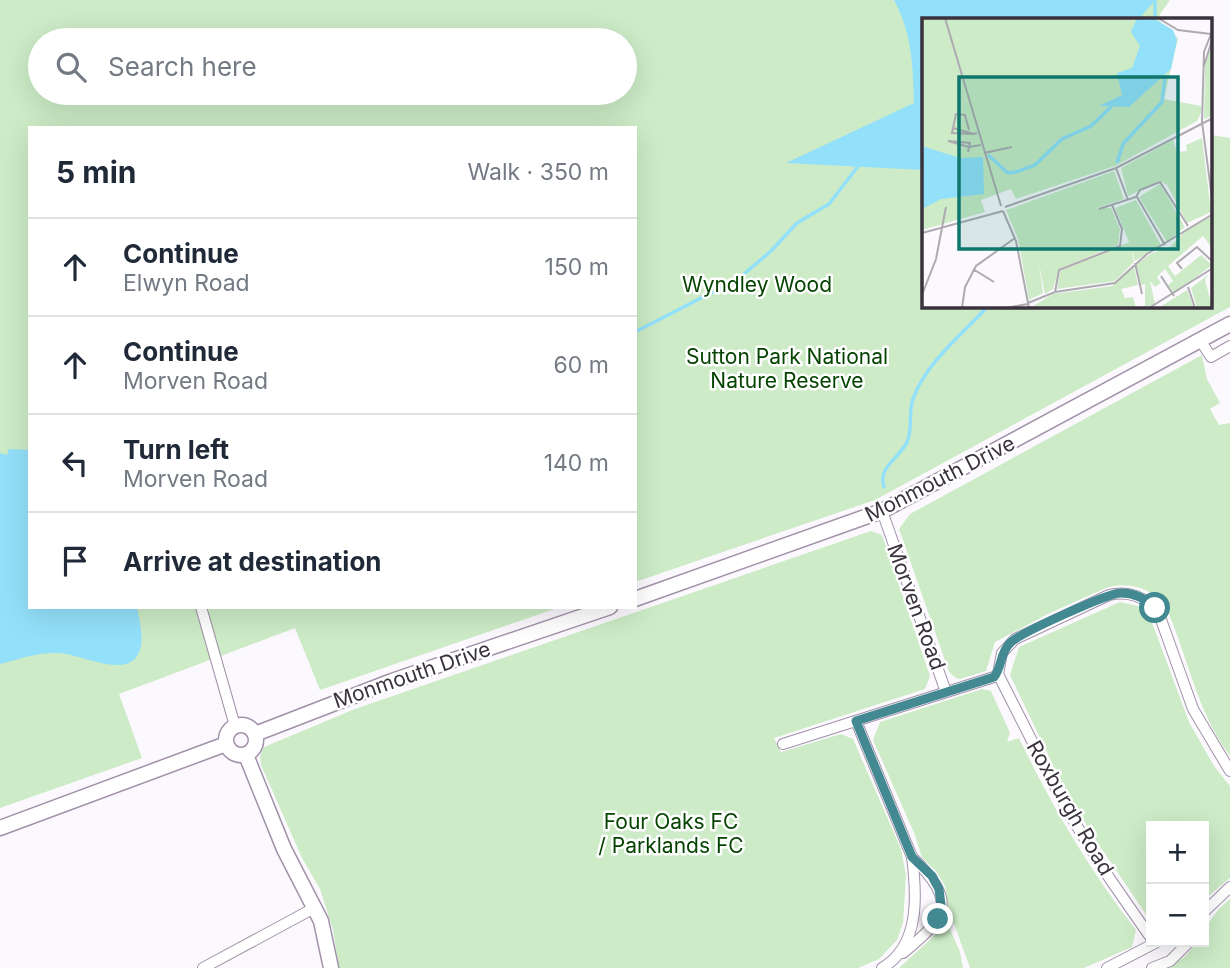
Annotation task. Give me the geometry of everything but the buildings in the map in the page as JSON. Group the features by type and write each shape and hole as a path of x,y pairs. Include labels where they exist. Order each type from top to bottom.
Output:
{"street":[{"name":"Monmouth Drive","path":"637,598 882,511 1230,324"},
{"path":"1200,340 1211,356 1230,346"},
{"name":"Morven Road","path":"783,744 946,692 882,511"},
{"path":"946,692 998,674 1002,653 1015,639 1109,595 1124,593 1136,596 1150,603 1159,614 1194,709 1230,771"},
{"path":"202,609 235,726"},
{"name":"Monmouth Drive","path":"255,734 392,681 604,609"},
{"name":"Roxburgh Road","path":"998,674 1068,812 1146,930"},
{"path":"856,721 912,857 915,881 914,912 908,940 898,957"},
{"path":"235,726 245,726 255,734 256,743 253,750 246,755 237,755 230,751 226,744 228,731 235,726"},
{"path":"0,828 226,744"},
{"path":"246,755 287,857 316,907 331,968"},
{"path":"882,968 934,926 941,910 941,896 936,883 912,857"},
{"path":"1209,907 1230,887"},
{"path":"204,968 316,907"},
{"path":"1110,968 1146,946"},
{"path":"1152,968 1170,961 1184,947"}],"green space":[{"name":"Sutton Park National Nature Reserve","path":"0,0 1170,0 1159,18 922,18 922,308 1212,308 1212,135 1230,138 1230,307 875,500 637,581 637,126 28,126 28,609 554,609 320,690 295,628 119,694 142,758 0,808"},
{"path":"1202,355 1207,379 1220,403 1210,409 1219,425 1230,423 1230,756 1201,702 1166,607 1154,595 1139,588 1122,585 1106,588 1050,613 995,642 986,671 956,678 949,672 899,529 910,514"},
{"name":"Four Oaks FC / Parklands FC","path":"871,531 882,535 930,676 925,689 774,738 781,752 841,734 853,739 901,849 906,875 903,923 897,940 879,959 858,968 339,968 333,930 320,889 302,858 261,765 260,756 264,747 355,709"},
{"path":"1120,602 1138,606 1150,617 1189,722 1214,766 1230,786 1230,878 1209,896 1209,821 1146,821 1146,915 1093,836 1061,782 1010,675 1019,647"},
{"path":"982,689 991,691 1010,733 1007,742 1019,738 1072,837 1136,930 1132,947 1084,968 970,968 948,907 945,886 936,871 922,858 915,835 873,740 880,722"},
{"path":"1230,899 1230,968 1168,968 1193,947 1209,947 1209,924"},
{"path":"946,920 960,952 963,968 899,968 935,935"}],"water":[{"path":"894,0 1155,0 1140,18 922,18 922,170 786,163 914,103 912,63 900,13"},
{"path":"9,449 28,450 28,609 137,609 141,645 137,657 129,663 107,664 51,653 0,664 0,453 7,455"}],"waterway":[{"path":"1155,0 1155,18"},
{"path":"637,331 738,279 771,251 797,223 829,204 859,165"},
{"path":"884,487 886,468 904,448 909,437 912,404 919,386 946,349 986,308"}],"route":[{"path":"938,919 941,910 939,889 932,876 912,857 856,721 994,677 998,674 1002,653 1015,639 1109,595 1130,594 1142,598 1155,608"}],"park label":[{"name":"Wyndley Wood","path":"757,285"}]}
